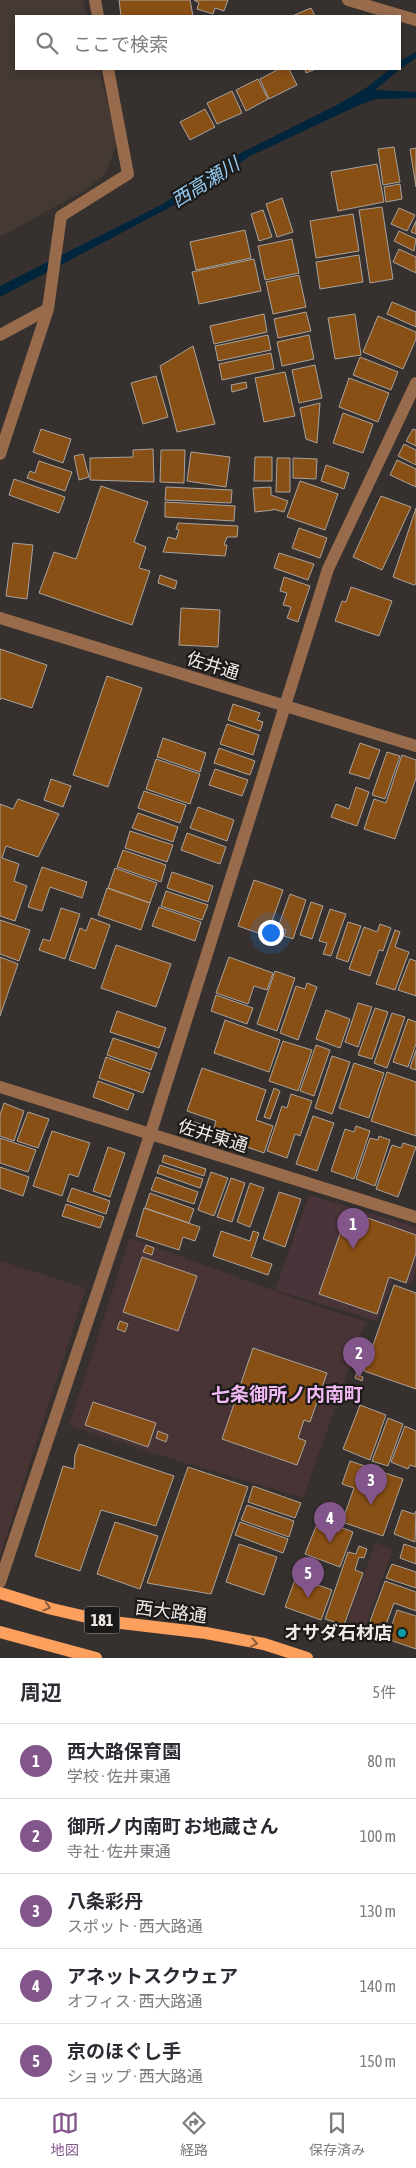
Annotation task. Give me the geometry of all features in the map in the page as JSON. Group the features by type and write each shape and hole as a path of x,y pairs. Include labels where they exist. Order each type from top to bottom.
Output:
{"main road":[{"name":"西大路通","path":"0,1593 52,1609 104,1621 206,1633 264,1644 307,1658"},
{"name":"181","path":"0,1632 96,1658"}],"street":[{"path":"95,0 98,15"},
{"path":"348,0 399,15"},
{"path":"401,16 416,20"},
{"path":"0,454 48,309 61,216 128,174 108,70"},
{"path":"0,335 48,309"},
{"path":"0,1582 150,1135 328,569 416,382"},
{"name":"佐井通","path":"0,618 416,746"},
{"name":"佐井東通","path":"0,1087 416,1217"}],"shaded area":[{"path":"0,0 83,0 87,15 15,15 15,70 99,70 117,143 105,175 82,192 0,237"},
{"path":"309,1195 416,1227 416,1270 411,1285 393,1279 377,1321 275,1290"},
{"path":"130,1238 305,1302 368,1322 363,1328 303,1498 153,1453 69,1425"},
{"path":"0,1261 86,1288 0,1556"},
{"path":"375,1543 393,1549 363,1633 345,1628"}],"water":[{"path":"416,52 416,58 401,68 401,60"},
{"name":"西高瀬川","path":"389,70 399,70 375,90 416,92 416,98 376,99 250,156 195,194 0,297 0,286 163,204 223,162 337,105 366,88"}],"building":[{"path":"119,0 190,0 193,15 121,15"},
{"path":"194,0 228,0 224,11 215,8 213,14 197,9 199,3"},
{"path":"311,8 314,15 294,15"},
{"path":"277,70 290,70 297,85 269,99 260,79"},
{"path":"258,79 268,99 246,111 236,90"},
{"path":"232,91 242,113 217,124 207,103"},
{"path":"205,109 215,127 190,140 180,122"},
{"path":"394,147 400,182 383,185 378,149"},
{"path":"416,148 416,187 410,149"},
{"path":"377,164 384,202 338,211 331,172"},
{"path":"400,184 402,199 386,202 384,187"},
{"path":"282,198 293,232 277,237 266,204"},
{"path":"382,207 393,279 370,283 359,210"},
{"path":"399,208 415,215 407,231 391,224"},
{"path":"263,210 272,237 259,241 251,214"},
{"path":"353,214 359,251 316,258 310,221"},
{"path":"416,221 416,234 411,232"},
{"path":"245,230 251,258 196,270 190,242"},
{"path":"399,231 416,239 414,251 394,241"},
{"path":"292,239 299,273 265,280 258,246"},
{"path":"399,249 416,257 416,273 393,262"},
{"path":"359,255 363,282 320,289 316,262"},
{"path":"254,259 261,291 199,304 192,272"},
{"path":"299,275 306,307 273,314 266,282"},
{"path":"392,302 416,312 416,327 387,314"},
{"path":"306,312 311,331 278,338 274,319"},
{"path":"264,314 267,332 214,344 210,326"},
{"path":"355,314 361,355 335,359 328,318"},
{"path":"378,316 416,332 416,339 403,369 363,352"},
{"path":"268,335 271,350 218,361 215,346"},
{"path":"309,335 314,359 282,366 277,342"},
{"path":"193,346 215,424 177,432 160,366"},
{"path":"271,353 274,369 222,380 219,364"},
{"path":"360,357 398,372 391,390 353,375"},
{"path":"315,365 322,398 299,403 292,370"},
{"path":"285,372 295,416 264,422 255,378"},
{"path":"156,376 168,417 143,424 131,383"},
{"path":"349,378 389,393 378,422 339,407"},
{"path":"246,382 247,388 232,392 231,385"},
{"path":"320,403 317,443 306,439 300,408"},
{"path":"343,413 373,424 363,453 333,443"},
{"path":"41,429 71,439 63,463 33,452"},
{"path":"413,429 416,430 416,446 406,441"},
{"path":"404,444 416,450 416,465 398,456"},
{"path":"153,449 154,482 90,480 90,458 133,457 133,450"},
{"path":"161,450 185,450 184,483 160,482"},
{"path":"191,452 230,457 226,487 187,481"},
{"path":"83,454 89,477 79,480 74,456"},
{"path":"255,457 272,457 272,481 254,481"},
{"path":"277,458 290,458 290,492 276,492"},
{"path":"293,458 317,459 316,479 293,478"},
{"path":"397,460 416,469 416,487 390,475"},
{"path":"39,461 72,472 65,491 27,478 30,471 35,473"},
{"path":"326,465 349,473 344,489 321,481"},
{"path":"14,479 65,497 59,513 9,495"},
{"path":"300,481 338,494 325,530 287,517"},
{"path":"101,486 148,502 134,542 146,547 139,568 150,571 132,625 39,593 54,552 76,559"},
{"path":"166,487 232,490 231,503 165,500"},
{"path":"271,487 271,495 288,501 284,512 273,509 255,512 253,488"},
{"path":"381,496 411,507 382,570 353,557"},
{"path":"165,502 235,506 234,521 165,517"},
{"path":"416,508 416,584 414,585 393,577"},
{"path":"178,523 238,526 237,537 227,537 224,545 227,545 225,556 163,552 168,537 176,539 179,530 176,529"},
{"path":"299,528 327,538 320,558 292,548"},
{"path":"13,543 33,545 27,599 6,596"},
{"path":"279,553 314,564 308,580 274,568"},
{"path":"160,575 177,581 175,589 158,583"},
{"path":"284,577 310,586 298,622 287,618 291,607 283,605 287,593 280,591"},
{"path":"351,587 392,601 379,636 335,621 342,601 346,602"},
{"path":"181,608 220,610 218,647 179,645"},
{"path":"0,649 47,665 32,708 1,698 0,700"},
{"path":"107,676 142,688 108,787 73,775"},
{"path":"233,704 260,713 257,720 263,722 260,731 228,720"},
{"path":"227,724 259,735 253,755 220,744"},
{"path":"163,738 206,753 200,772 157,757"},
{"path":"360,743 380,750 369,779 349,773"},
{"path":"219,748 255,761 250,775 214,763"},
{"path":"387,752 400,756 385,799 372,795"},
{"path":"402,755 416,760 416,778 395,839 364,829 374,799 386,803"},
{"path":"156,759 200,774 190,804 146,789"},
{"path":"215,769 248,780 242,796 209,785"},
{"path":"51,779 71,786 63,807 44,800"},
{"path":"356,787 369,792 357,826 331,817 336,804 349,809"},
{"path":"144,791 186,805 180,823 138,808"},
{"path":"18,799 59,814 38,857 6,846 2,858 19,864 14,881 27,886 15,921 0,916 0,804 13,809"},
{"path":"198,807 234,820 227,841 190,828"},
{"path":"138,813 178,827 173,842 132,828"},
{"path":"130,831 173,845 167,862 125,848"},
{"path":"187,833 226,847 220,864 181,850"},
{"path":"123,850 166,865 161,882 117,867"},
{"path":"42,867 87,882 82,898 50,887 42,911 28,907"},
{"path":"115,868 157,883 150,903 108,888"},
{"path":"172,872 213,886 208,902 167,888"},
{"path":"254,880 283,890 267,936 238,926"},
{"path":"107,888 150,903 141,930 98,915"},
{"path":"166,891 208,905 202,920 161,906"},
{"path":"290,894 306,900 293,939 284,936 286,930 278,927"},
{"path":"311,902 323,906 312,939 300,935"},
{"path":"159,907 201,922 195,941 152,926"},
{"path":"61,908 80,914 65,959 39,950 43,939 50,941"},
{"path":"330,909 346,914 331,956 323,954 327,943 319,941"},
{"path":"91,918 110,925 95,969 69,960 80,928 86,931"},
{"path":"0,920 30,930 19,961 0,954"},
{"path":"348,922 361,926 348,962 336,958"},
{"path":"380,924 391,928 383,951 379,950 370,976 349,969 364,927 377,932"},
{"path":"395,930 400,932 395,947 409,952 395,990 376,984"},
{"path":"116,945 171,964 156,1007 101,988"},
{"path":"0,957 18,964 0,1016"},
{"path":"229,957 273,973 267,990 254,986 248,1004 216,993"},
{"path":"410,959 416,961 416,996 398,990"},
{"path":"275,971 295,978 277,1031 257,1024"},
{"path":"307,983 317,987 298,1040 280,1033 296,986 305,989"},
{"path":"216,995 253,1008 247,1024 211,1011"},
{"path":"358,1003 372,1007 358,1047 345,1042"},
{"path":"375,1008 388,1012 372,1059 358,1055"},
{"path":"326,1010 350,1019 340,1048 316,1039"},
{"path":"117,1011 166,1028 159,1048 110,1032"},
{"path":"392,1013 405,1017 387,1068 374,1063"},
{"path":"408,1019 416,1022 416,1044 408,1067 393,1062"},
{"path":"225,1020 280,1040 269,1072 214,1053"},
{"path":"113,1038 157,1053 151,1070 107,1055"},
{"path":"283,1041 312,1050 298,1091 269,1081"},
{"path":"316,1045 330,1050 314,1096 300,1091"},
{"path":"416,1050 416,1070 410,1068"},
{"path":"332,1056 350,1062 332,1114 315,1108"},
{"path":"106,1057 150,1073 143,1093 99,1078"},
{"path":"354,1063 384,1073 369,1118 339,1108"},
{"path":"202,1068 266,1090 256,1120 273,1126 264,1153 212,1135 216,1121 187,1111"},
{"path":"387,1072 416,1082 416,1136 371,1121"},
{"path":"98,1081 134,1094 128,1110 93,1097"},
{"path":"274,1088 280,1091 270,1119 264,1117"},
{"path":"291,1094 312,1101 300,1136 295,1134 287,1158 267,1151 282,1106 287,1108"},
{"path":"4,1103 24,1111 14,1141 0,1136 0,1115"},
{"path":"28,1112 49,1119 38,1148 17,1141"},
{"path":"313,1116 334,1123 317,1171 296,1164"},
{"path":"194,1122 210,1127 208,1134 192,1129"},
{"path":"356,1126 370,1131 354,1179 331,1171 345,1129 354,1132"},
{"path":"52,1131 90,1143 78,1177 69,1174 62,1196 33,1186"},
{"path":"379,1136 390,1140 375,1186 356,1179 370,1138 378,1140"},
{"path":"0,1138 36,1150 28,1172 0,1163"},
{"path":"403,1143 416,1147 398,1197 376,1189 392,1145 401,1148"},
{"path":"108,1147 125,1153 110,1197 93,1191"},
{"path":"164,1155 206,1169 204,1176 162,1162"},
{"path":"160,1165 203,1179 200,1188 157,1173"},
{"path":"0,1167 29,1177 23,1196 0,1188"},
{"path":"211,1172 228,1178 214,1216 198,1210"},
{"path":"156,1177 198,1192 194,1204 151,1190"},
{"path":"231,1178 245,1183 232,1222 217,1217"},
{"path":"250,1183 264,1188 250,1227 237,1222"},
{"path":"72,1188 110,1201 106,1214 67,1201"},
{"path":"279,1192 301,1199 285,1247 263,1239"},
{"path":"150,1193 194,1209 189,1223 145,1208"},
{"path":"66,1204 104,1217 100,1228 62,1216"},
{"path":"144,1208 200,1227 195,1241 183,1237 179,1250 136,1236"},
{"path":"348,1211 416,1235 416,1253 406,1283 389,1277 377,1314 319,1294"},
{"path":"221,1231 250,1241 253,1231 259,1233 251,1257 272,1264 268,1275 213,1256"},
{"path":"146,1245 154,1248 152,1255 143,1252"},
{"path":"142,1257 197,1276 178,1331 123,1312"},
{"path":"394,1285 416,1293 416,1389 364,1371"},
{"path":"120,1321 128,1324 125,1332 117,1329"},
{"path":"253,1348 327,1373 310,1422 304,1420 298,1438 306,1441 297,1465 222,1439"},
{"path":"356,1374 363,1377 362,1381 355,1378"},
{"path":"93,1402 156,1423 148,1447 85,1425"},
{"path":"360,1405 386,1415 370,1460 343,1449"},
{"path":"388,1418 403,1424 388,1466 372,1461"},
{"path":"405,1426 416,1431 416,1467 410,1465 408,1469 391,1462"},
{"path":"158,1431 168,1435 166,1442 156,1438"},
{"path":"79,1444 174,1476 156,1526 101,1510 80,1571 35,1556 63,1466 74,1469 75,1455"},
{"path":"350,1461 403,1479 383,1536 342,1522 354,1488 342,1484"},
{"path":"188,1467 248,1487 211,1594 147,1583"},
{"path":"253,1486 301,1503 295,1518 248,1502"},
{"path":"247,1505 294,1521 289,1537 241,1520"},
{"path":"402,1510 414,1514 416,1511 415,1542 394,1534"},
{"path":"319,1519 353,1532 340,1567 305,1554"},
{"path":"115,1522 158,1536 140,1589 97,1574"},
{"path":"240,1522 288,1539 283,1553 235,1535"},
{"path":"239,1544 277,1557 264,1595 226,1582"},
{"path":"404,1544 416,1548 416,1564 400,1558"},
{"path":"359,1546 367,1549 364,1558 359,1557 355,1570 363,1573 344,1625 325,1619 348,1552 356,1554"},
{"path":"392,1564 416,1572 416,1588 386,1578"},
{"path":"296,1577 332,1590 321,1620 285,1607"},
{"path":"385,1581 416,1592 416,1611 394,1603 381,1638 366,1632"},
{"name":"オサダ石材店","path":"397,1610 416,1616 416,1649 387,1639"}],"place":[{"name":"西大路保育園","path":"353,1249"},
{"name":"御所ノ内南町 お地蔵さん","path":"359,1378"},
{"name":"八条彩丹","path":"371,1505"},
{"name":"アネットスクウェア","path":"330,1543"},
{"name":"京のほぐし手","path":"308,1598"},
{"name":"オサダ石材店","path":"402,1633"}],"district":[{"name":"七条御所ノ内南町","path":"287,1394"}]}
